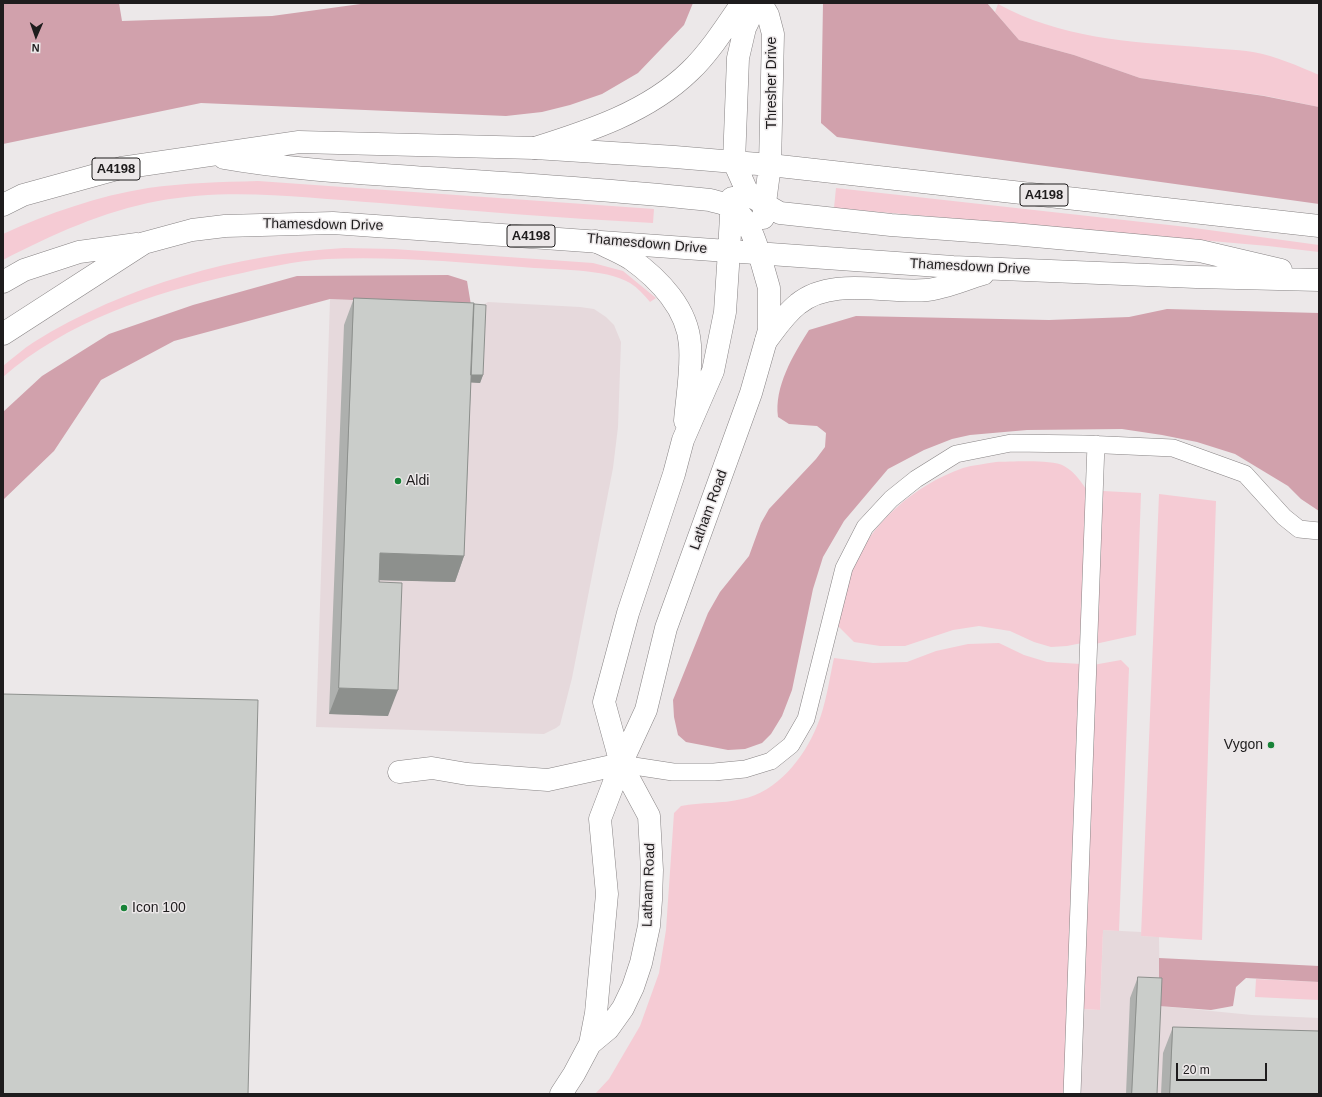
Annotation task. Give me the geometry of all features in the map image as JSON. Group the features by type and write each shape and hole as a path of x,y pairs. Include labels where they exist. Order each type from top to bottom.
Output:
{"main road":[{"path":"535,148 595,129 668,90 691,71 742,3"},
{"name":"Thresher Drive","path":"731,207 738,58 745,28 757,3"},
{"name":"Thresher Drive","path":"759,253 770,165 773,34 768,15 761,3"},
{"name":"A4198","path":"3,205 13,196 121,168 159,161 300,142 535,148 734,162 1319,226"},
{"path":"212,155 261,164 343,172 673,196 710,200 731,207"},
{"path":"734,162 746,189 752,197 765,206 780,213 1200,251 1319,279"},
{"name":"Latham Road","path":"590,1044 608,1029 623,1008 633,987 639,969 649,926 652,870 649,816 621,764 604,702 628,613 667,496 683,440 713,371 725,312 731,207"},
{"name":"Latham Road","path":"561,1094 574,1074 590,1044 601,973 607,894 600,819 621,764 646,710 666,628 733,446 769,330 769,288 759,253 748,227 731,207"},
{"name":"Thamesdown Drive","path":"3,334 144,243 192,230 218,227 333,223 1000,269 1319,279"},
{"name":"Latham Road","path":"593,240 630,259 658,281 672,299 687,325 690,351 683,440"},
{"path":"3,282 24,270 79,252 144,243"},
{"path":"766,341 785,317 799,303 815,294 831,290 928,290 1000,269"},
{"path":"399,772 432,768 467,774 548,780 621,764"}],"lane":[{"path":"621,764 672,772 714,772 745,769 771,761 791,744 806,719 844,568 865,527 891,499 916,479 956,454 1011,443 1096,444 1173,448 1245,474 1284,517 1299,529 1319,531"},
{"path":"1072,1094 1096,444"}],"shaded area":[{"path":"3,3 119,3 122,21 272,16 368,3 693,3 684,25 638,73 602,94 570,105 542,112 506,116 201,103 3,144"},
{"path":"823,3 987,3 1019,40 1074,55 1140,78 1264,96 1319,107 1319,204 837,137 821,123"},
{"path":"998,4 1046,24 1095,36 1146,43 1246,51 1278,59 1319,75 1319,107 1266,96 1140,78 1074,55 1019,40 995,12"},
{"path":"258,181 654,209 653,223 516,214 297,196 241,194 213,195 158,201 138,205 98,217 59,233 3,260 3,234 74,206 129,191 162,186"},
{"path":"836,188 1187,227 1319,245 1319,252 1268,246 834,208"},
{"path":"344,248 394,249 593,263 623,271 656,298 650,302 636,287 620,278 578,270 449,261 376,258 303,261 268,267 202,282 111,312 54,340 3,377 3,366 34,342 69,322 106,304 144,289 223,265 304,251"},
{"path":"448,275 467,281 471,305 330,299 174,341 101,380 54,451 3,500 3,412 42,376 109,334 193,305 297,276"},
{"path":"330,299 483,305 488,302 580,307 594,309 606,317 614,325 621,342 618,427 613,468 572,678 560,725 556,728 544,734 316,727"},
{"path":"1167,309 1319,313 1319,511 1301,499 1288,486 1235,454 1197,442 1162,435 1122,429 1027,430 970,435 952,439 924,450 888,469 844,521 823,557 813,589 792,690 782,716 771,734 762,743 745,749 728,750 686,742 678,735 674,717 673,700 708,613 720,592 749,556 761,523 769,509 816,459 825,447 826,433 817,426 789,424 778,417 779,394 782,383 791,361 809,330 856,316 1049,320 1129,317"},
{"path":"996,462 1050,462 1064,466 1072,471 1089,493 1082,643 1051,647 1034,642 1010,631 979,626 953,630 905,646 880,646 854,642 838,626 850,572 869,538 896,508 927,485 945,475 963,468"},
{"path":"1103,491 1141,493 1136,635 1095,644"},
{"path":"1159,494 1216,501 1202,940 1141,936"},
{"path":"999,643 1024,655 1047,662 1081,664 1066,1094 595,1094 609,1079 640,1026 659,973 666,930 674,813 681,806 734,801 755,795 767,789 788,772 805,750 817,726 825,701 834,658 873,663 907,662 936,651 968,644"},
{"path":"1121,660 1129,668 1119,931 1103,930 1100,1010 1081,1009 1093,665"},
{"path":"1103,930 1141,932 1141,936 1159,937 1160,1006 1252,1015 1319,1018 1319,1094 1078,1094 1081,1009 1100,1010"},
{"path":"1159,958 1319,966 1319,982 1246,978 1236,987 1233,1006 1211,1010 1159,1006"},
{"path":"1256,979 1319,982 1319,1000 1255,997"}],"building":[{"name":"Aldi","path":"354,298 474,303 464,556 380,553 379,582 402,583 398,690 339,688"},
{"path":"474,304 486,305 483,375 471,375"},
{"name":"Icon 100","path":"3,694 258,700 248,1094 3,1094"},
{"path":"1138,977 1162,978 1157,1094 1132,1094"},
{"path":"1173,1027 1319,1031 1319,1094 1170,1094"}],"place":[{"name":"Aldi","path":"398,481"},
{"name":"Vygon","path":"1271,745"},
{"name":"Icon 100","path":"124,908"}]}
